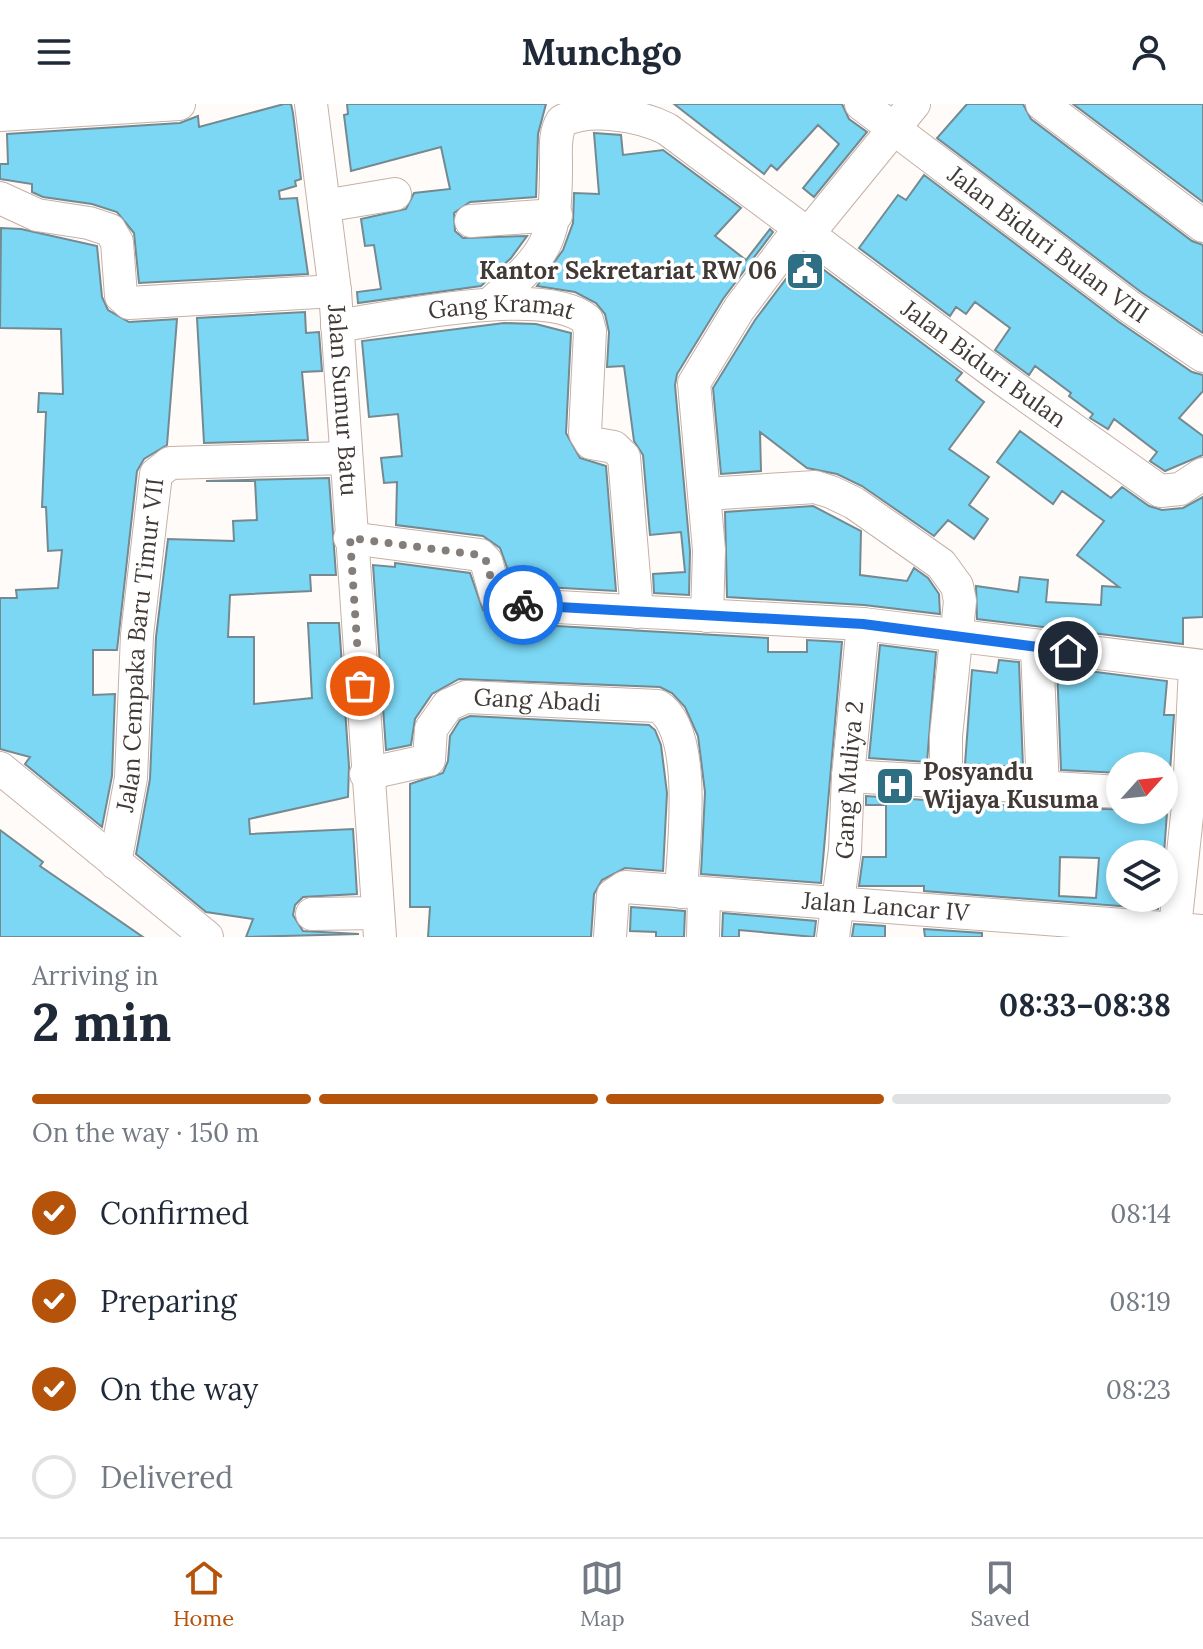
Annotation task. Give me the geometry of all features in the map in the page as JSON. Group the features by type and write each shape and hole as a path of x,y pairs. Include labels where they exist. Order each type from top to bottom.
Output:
{"street":[{"path":"0,115 179,104"},
{"name":"Jalan Sumur Batu","path":"311,104 335,291 366,774 379,925"},
{"name":"Jalan Biduri Bulan VIII","path":"861,104 1130,307 1202,352"},
{"path":"707,616 705,494 692,391 696,373 804,231 914,104"},
{"path":"1042,104 1203,226"},
{"path":"490,304 520,278 543,250 556,215 556,146 561,112"},
{"name":"Jalan Biduri Bulan","path":"561,112 644,119 667,129 1160,491 1180,489 1203,474"},
{"path":"324,206 395,194"},
{"path":"0,198 37,215 89,223 110,230 117,242 121,296 129,303 335,291"},
{"path":"471,221 556,215"},
{"name":"Gang Kramat","path":"337,326 490,304 531,304 587,320 590,331 585,433 591,443 614,447 624,457 637,612"},
{"name":"Jalan Cempaka Baru Timur VII","path":"115,863 131,778 137,635 156,474 170,463 346,458"},
{"path":"705,494 815,487 854,503 922,549 950,575 960,601 946,736 946,781"},
{"path":"350,538 480,555 486,561 496,596 509,602 863,624 1199,666 1185,796 1184,932"},
{"name":"Gang Muliya 2","path":"833,937 845,850 848,776 863,624"},
{"path":"1037,648 1043,789"},
{"name":"Gang Abadi","path":"366,774 429,760 431,729 448,705 466,697 658,706 673,721 681,744 693,893"},
{"path":"0,768 207,937"},
{"path":"848,776 1106,791"},
{"name":"Jalan Lancar IV","path":"610,937 613,895 619,889 1184,932"},
{"path":"693,893 703,937"},
{"path":"312,914 379,925"}],"building":[{"path":"291,104 301,179 295,181 296,186 279,191 280,199 297,198 308,274 139,283 134,233 117,212 92,204 43,197 32,192 32,184 0,179 0,164 8,164 7,134 180,123 198,116 199,127"},
{"path":"347,104 546,104 538,134 536,197 470,202 454,213 455,231 463,238 527,236 511,258 481,286 358,303 357,292 381,289 374,245 365,246 361,219 406,209 414,193 450,189 441,147 351,171 344,115 348,114"},
{"path":"674,104 842,104 849,119 867,132 814,197 803,188 839,144 818,125 777,170 771,165 764,174"},
{"path":"967,104 1023,104 1031,119 1192,241 1203,245 1203,333 1141,292 937,138"},
{"path":"1073,104 1203,104 1203,202"},
{"path":"594,133 621,135 623,155 663,150 741,208 715,236 746,260 770,229 773,232 723,299 677,374 675,385 690,551 689,595 654,593 653,574 685,572 681,532 650,535 643,455 634,441 624,366 607,367 609,332 605,314 596,303 575,292 537,286 563,250 573,223 574,193 599,194"},
{"path":"924,175 1119,322 1192,372 1203,375 1203,391 1179,418 1203,436 1203,455 1165,471 1150,461 1157,452 1114,419 1108,429 1090,418 1093,414 1069,396 1071,393 1035,366 1029,375 995,350 1010,328 975,302 966,314 956,307 950,316 859,248 898,195 906,200"},
{"path":"1,228 21,229 97,246 102,297 108,310 129,322 177,319 167,445 144,459 137,471 117,650 93,650 93,695 115,694 112,776 102,827 25,764 30,757 0,749 0,598 17,598 16,590 58,588 62,550 48,551 46,507 42,507 46,412 38,412 39,393 63,394 61,329 0,328"},
{"path":"804,255 962,373 956,380 984,402 949,449 989,477 969,505 988,519 974,539 948,520 934,536 862,486 837,474 807,468 760,432 761,471 721,474 713,388 755,320"},
{"path":"305,312 306,333 319,332 322,371 302,372 308,440 204,443 197,318"},
{"path":"504,323 536,324 571,333 566,433 580,458 606,466 616,591 526,586 512,581 500,548 483,536 396,525 397,482 384,483 381,458 402,456 398,414 369,417 362,341"},
{"path":"1020,431 1111,498 1122,487 1149,506 1162,510 1183,508 1203,497 1203,617 1183,618 1183,644 977,619 976,586 1018,592 1020,577 1048,580 1046,602 1101,605 1102,586 1119,587 1077,555 1104,521 1062,491 1053,504 997,462"},
{"path":"329,478 336,575 310,575 311,591 230,595 228,637 254,637 254,704 312,698 308,623 339,623 349,766 348,797 249,819 250,834 353,829 357,894 303,897 295,905 293,915 303,931 359,934 246,937 253,919 206,912 136,854 150,779 156,637 168,539 234,541 233,521 257,520 255,481 206,481"},
{"path":"813,506 861,531 860,575 907,581 914,568 928,578 939,594 940,614 864,605 727,597 725,512"},
{"path":"395,563 470,573 483,610 521,624 768,638 768,652 807,652 807,640 842,642 821,883 701,874 705,792 698,736 685,707 672,693 660,687 459,679 432,694 415,719 411,745 386,750 373,565 395,567"},
{"path":"880,645 936,652 927,762 869,758"},
{"path":"999,660 1019,662 1023,767 965,764 972,670 997,673"},
{"path":"1057,667 1167,681 1164,715 1174,715 1171,752 1106,752 1106,772 1061,770"},
{"path":"470,716 649,725 655,730 661,745 667,793 663,871 625,868 602,880 594,894 591,937 428,937 430,907 410,907 410,784 443,773 448,761 450,736 460,720"},
{"path":"866,796 1106,809 1106,824 1166,824 1165,840 1106,840 1106,905 924,891 924,886 859,886 863,857 886,857 886,805 866,805","holes":["1060,857 1099,858 1096,898 1059,896"]},
{"path":"0,830 43,862 40,866 143,937 0,937"},
{"path":"631,907 685,911 684,937 656,937 656,932 630,931"},
{"path":"723,913 816,921 814,937 739,930 739,937 722,937"},
{"path":"854,924 885,926 885,937 852,937"},
{"path":"924,929 982,933 982,937 925,937"}],"way so far":[{"path":"360,686 350,538 480,555 486,561 496,596 523,605"}],"place":[{"name":"Kantor Sekretariat RW 06","path":"805,271"},
{"name":"Posyandu Wijaya Kusuma","path":"895,786"}],"route":[{"path":"523,605 863,624 1068,651"}]}
